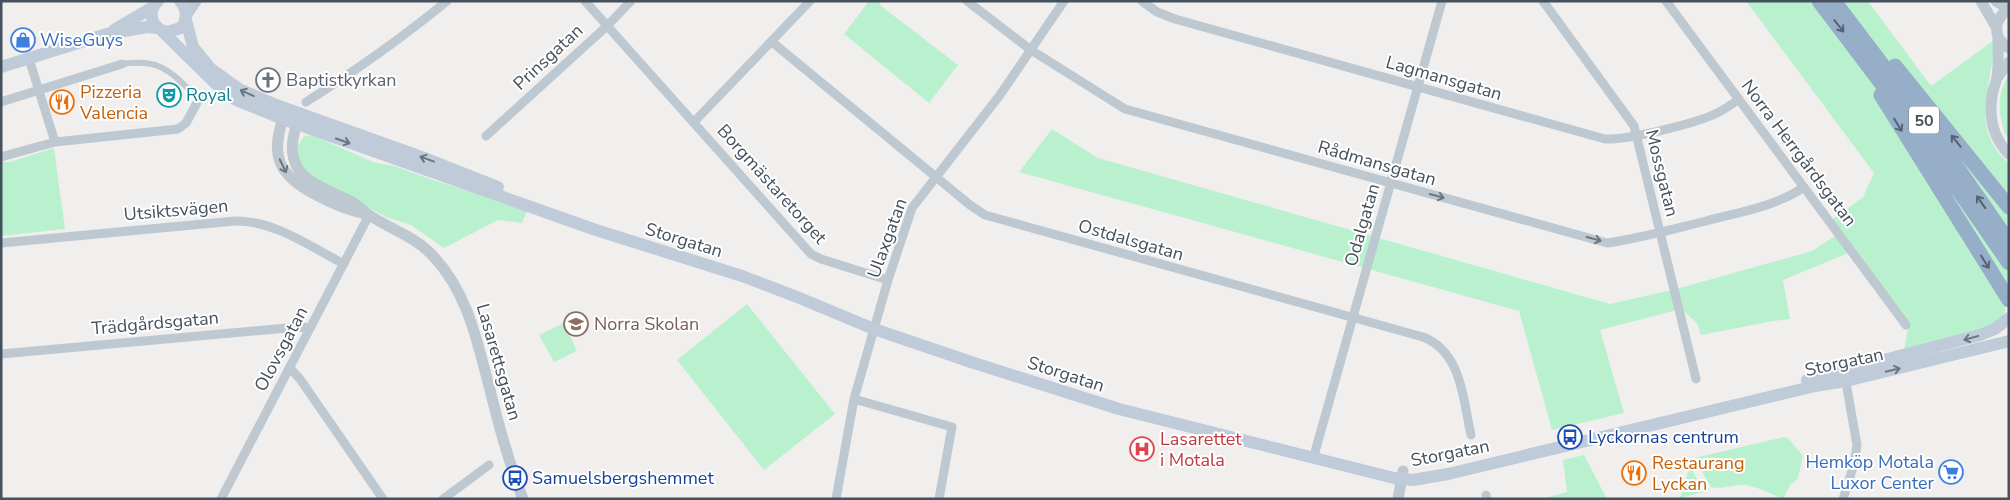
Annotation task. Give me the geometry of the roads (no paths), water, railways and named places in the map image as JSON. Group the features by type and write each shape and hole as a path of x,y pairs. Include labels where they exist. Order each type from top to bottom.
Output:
{"highway":[{"name":"50","path":"1820,1 1918,132 2009,263"},
{"name":"50","path":"1836,1 1904,77 2009,207"},
{"name":"50","path":"1836,1 1928,126 2009,242"},
{"path":"1858,52 1894,118 2009,300"}],"main road":[{"name":"Storgatan","path":"180,1 186,8 186,17 193,47 211,69 239,90 285,114"},
{"path":"155,4 152,20 159,29"},
{"path":"106,34 155,4"},
{"path":"1,67 106,34 147,27 172,32 177,31 184,24 186,17"},
{"name":"Storgatan","path":"159,29 224,92 236,100 285,114 596,230 742,276 875,326 1120,409 1424,479 1815,386 1845,375 1980,335 1995,329 2009,318"},
{"name":"Storgatan","path":"1845,375 2009,342"}],"street":[{"path":"186,17 196,1"},
{"path":"306,102 384,50 447,1"},
{"name":"Borgmästaretorget","path":"585,1 804,248 816,258 888,280"},
{"name":"Prinsgatan","path":"486,136 607,26 631,1"},
{"path":"694,122 810,1"},
{"name":"Rådmansgatan","path":"967,1 1031,50 1125,109 1607,243 1764,206 1786,197 1804,186"},
{"name":"Ulaxgatan","path":"836,499 854,399 888,280 912,208 1000,95 1064,1"},
{"name":"Lagmansgatan","path":"1142,1 1165,16 1597,137 1614,139 1636,135 1709,116 1739,100"},
{"name":"Odalgatan","path":"1314,455 1442,1"},
{"name":"Mossgatan","path":"1543,1 1631,120 1696,378"},
{"name":"Norra Herrgårdsgatan","path":"1666,1 1906,325"},
{"path":"1981,1 2003,44 2009,48"},
{"path":"1996,1 2009,9 2000,16 1997,32 1997,78 1992,97 1993,127 1998,141 2009,154"},
{"name":"Ostdalsgatan","path":"772,42 935,177 978,211 992,218 1423,337 1442,349 1451,359 1456,370 1471,435"},
{"path":"29,59 55,142"},
{"path":"1,102 122,64 140,61 154,63 167,69 199,99 186,123 178,129 55,142 1,157"},
{"path":"1997,78 2009,62"},
{"name":"Lasarettsgatan","path":"285,114 278,134 278,154 280,163 288,177 320,197 351,211 369,215"},
{"name":"Lasarettsgatan","path":"298,119 292,150 301,173 308,179 355,204 369,215 418,243 431,254 451,278 461,296 475,331 508,457 523,499"},
{"name":"Olovsgatan","path":"222,499 369,215"},
{"name":"Utsiktsvägen","path":"1,243 250,221 271,226 344,264"},
{"name":"Trädgårdsgatan","path":"1,354 311,327"},
{"path":"290,368 300,379 384,499"},
{"path":"1843,499 1854,464 1857,445 1845,375"},
{"path":"854,399 952,427 939,499"},
{"path":"443,499 490,465"},
{"path":"1398,499 1403,475"}],"place":[{"name":"WiseGuys","path":"23,40"},
{"name":"Baptistkyrkan","path":"268,80"},
{"name":"Royal","path":"169,95"},
{"name":"Pizzeria Valencia","path":"62,102"},
{"name":"Norra Skolan","path":"576,324"},
{"name":"Lyckornas centrum","path":"1570,437"},
{"name":"Lasarettet i Motala","path":"1142,449"},
{"name":"Hemköp Motala Luxor Center","path":"1951,472"},
{"name":"Restaurang Lyckan","path":"1634,473"},
{"name":"Samuelsbergshemmet","path":"515,478"}]}
